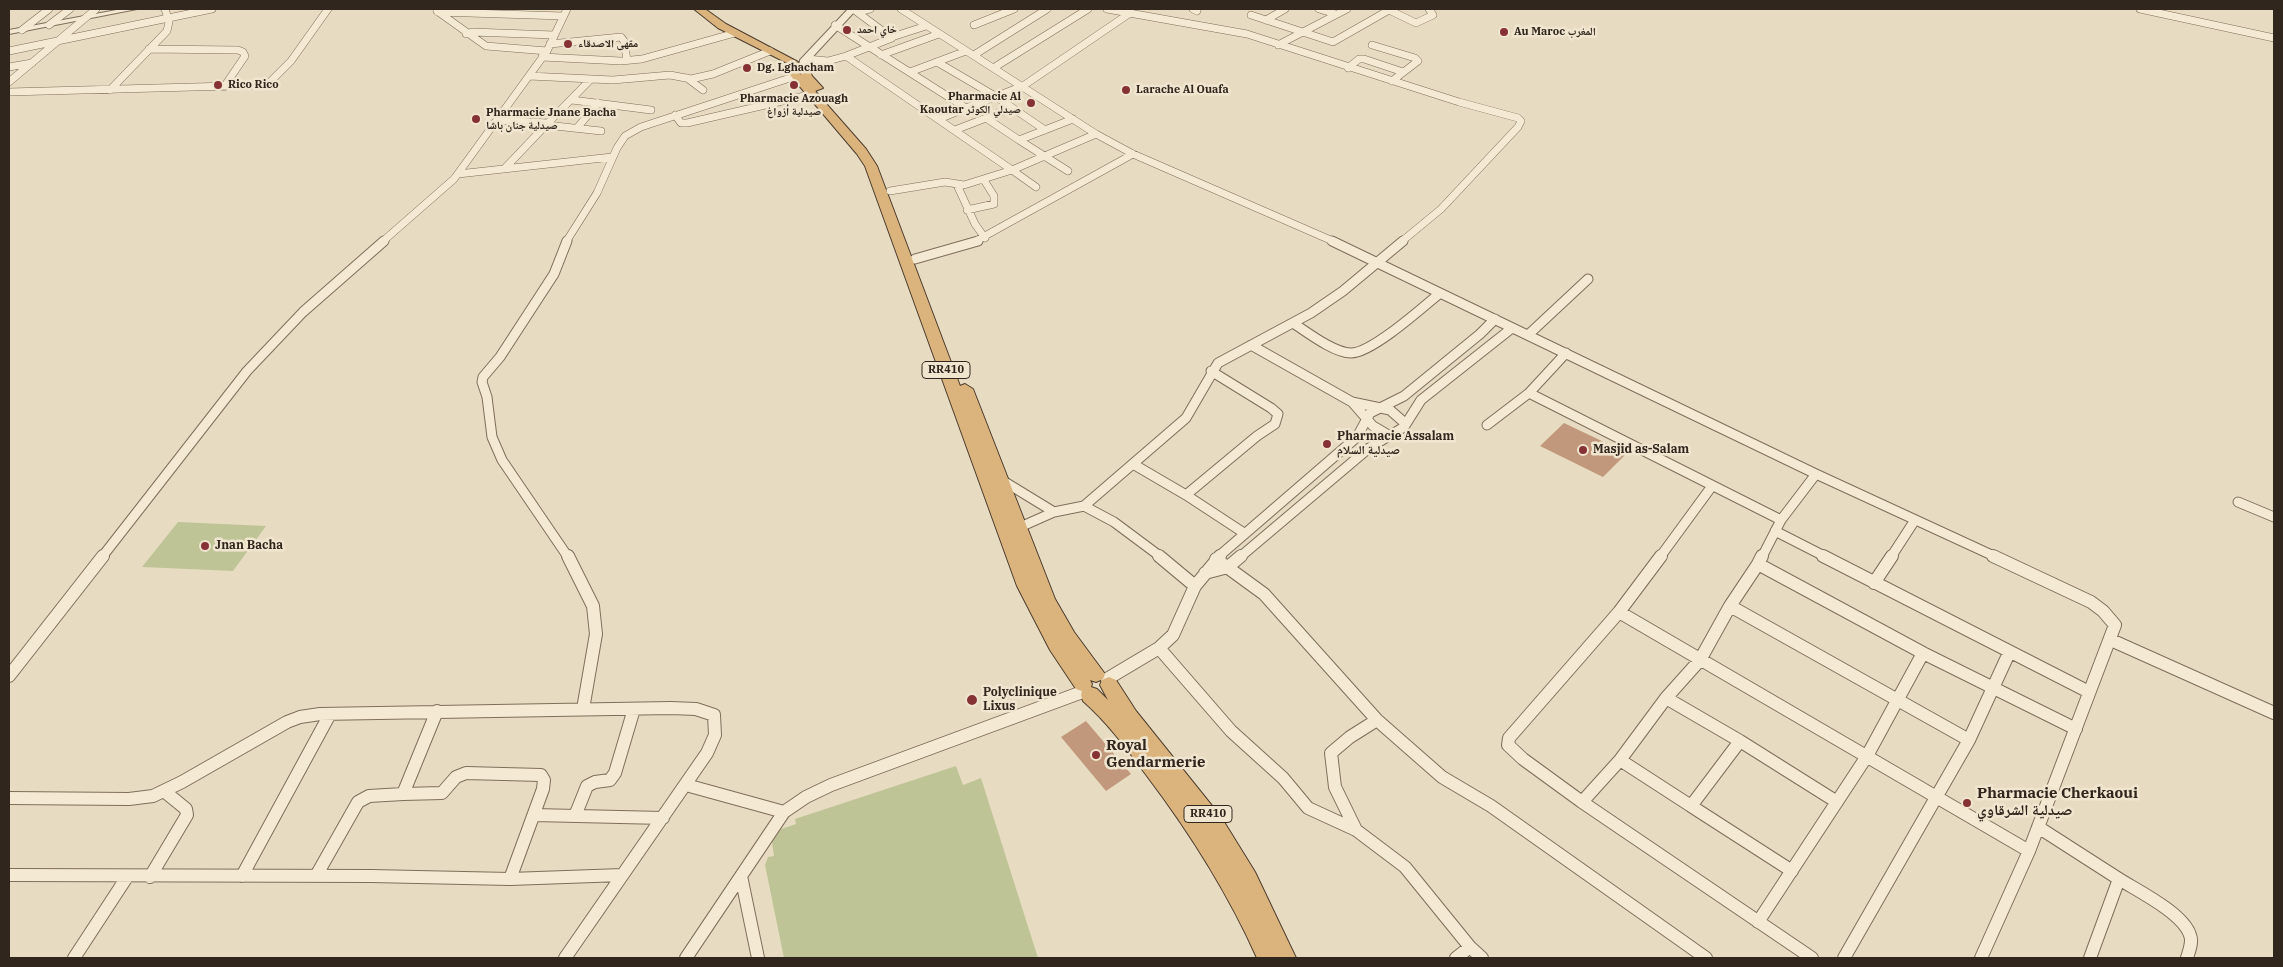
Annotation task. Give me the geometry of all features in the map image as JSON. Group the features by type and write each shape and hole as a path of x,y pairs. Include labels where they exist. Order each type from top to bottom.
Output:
{"highway":[{"name":"RR410","path":"699,9 735,33 799,66 869,150 890,191 1039,582 1057,618 1117,722 1206,839 1238,893 1268,958"},
{"name":"RR410","path":"799,66 813,94 862,152 874,174 1026,586 1056,645 1128,715 1184,783 1220,832 1253,886 1285,958"}],"street":[{"path":"22,30 49,9"},
{"path":"49,25 70,9"},
{"path":"9,82 34,63 96,9"},
{"path":"9,32 132,9"},
{"path":"110,90 167,31 165,9"},
{"path":"9,51 212,9"},
{"path":"9,92 257,87 271,83 292,59 328,9"},
{"path":"799,66 835,25 854,10 870,9"},
{"path":"901,9 938,34 995,67 1096,134 1133,154 1318,234 1816,474 2091,602 2103,611 2114,625 2111,640 2089,692 2029,851 1982,958"},
{"path":"974,26 1014,9"},
{"path":"910,72 970,53 1047,9"},
{"path":"995,67 1088,9"},
{"path":"1018,528 1054,512 1084,506 1195,407 1211,371 1218,363 1293,323 1343,291 1392,252 1459,192 1485,161 1514,132 1521,121 1518,118 1348,68 1240,32 1107,9"},
{"path":"1266,20 1285,9"},
{"path":"1319,9 1336,14"},
{"path":"1278,45 1347,9"},
{"path":"1251,15 1333,42 1388,9 1412,22 1418,23 1433,15 1429,9"},
{"path":"2140,9 2274,38"},
{"path":"436,10 478,42 493,47 548,47 621,36 624,41 627,60"},
{"path":"9,676 254,364 302,312 458,174 529,76 548,47 565,12 436,10"},
{"path":"854,10 892,37"},
{"path":"939,119 1023,86 1130,13"},
{"path":"835,25 966,108"},
{"path":"583,709 596,634 593,606 564,550 502,460 492,436 482,382 483,377 500,357 554,274 562,249 597,193 612,157 625,136 633,131 675,115 744,93 799,66 846,56 892,37 926,26"},
{"path":"466,34 472,32 627,60 657,56 735,33"},
{"path":"881,55 938,34"},
{"path":"1372,45 1418,60 1392,81"},
{"path":"150,49 238,50 243,52 245,56 243,61 224,88"},
{"path":"529,76 590,80 670,75 687,78 713,74 770,51"},
{"path":"846,56 1036,187"},
{"path":"1348,68 1358,59 1364,59 1404,72"},
{"path":"937,62 995,96 1045,130"},
{"path":"9,67 34,63"},
{"path":"687,78 704,90"},
{"path":"506,168 590,80"},
{"path":"744,93 749,108"},
{"path":"675,115 684,124 813,94"},
{"path":"572,100 650,110"},
{"path":"577,128 598,103"},
{"path":"955,130 1012,108"},
{"path":"986,118 1068,170"},
{"path":"1019,140 1073,119"},
{"path":"497,120 601,131"},
{"path":"890,191 939,183 957,185 984,180 1096,134"},
{"path":"916,259 985,238 1133,154"},
{"path":"458,174 612,157"},
{"path":"967,210 994,204 994,196 984,180"},
{"path":"957,185 967,210 985,238"},
{"path":"1528,335 1588,279"},
{"path":"1293,323 1344,351 1355,353 1371,346 1440,293"},
{"path":"686,958 784,812 806,797 831,786 1095,685 1159,648 1178,628 1195,586 1216,559 1357,437 1370,414 1404,396 1480,334 1495,319"},
{"path":"1205,573 1228,567 1370,448 1406,424 1421,400 1512,328"},
{"path":"1252,345 1352,402 1380,431 1390,436"},
{"path":"1487,425 1529,393 1566,353"},
{"path":"1186,495 1278,420 1278,414 1271,408 1211,371"},
{"path":"1529,393 1781,520"},
{"path":"1352,402 1381,407 1395,413 1406,424"},
{"path":"1133,464 1186,495 1244,533"},
{"path":"1582,802 1620,760 1666,698 1700,660 1730,606 1758,564 1781,520 1816,474"},
{"path":"999,478 1054,512"},
{"path":"1712,486 1619,612 1508,741 1512,750 1582,802 1812,958"},
{"path":"2238,502 2274,517"},
{"path":"1084,506 1104,515 1126,530 1195,586"},
{"path":"1874,583 1916,520"},
{"path":"1775,531 2009,653 2089,692"},
{"path":"1216,559 1264,594 1339,680 1377,720 1442,777 1492,806 1706,958"},
{"path":"1758,564 1923,653 2076,729"},
{"path":"1730,606 1969,740"},
{"path":"1619,612 2029,851"},
{"path":"2111,640 2274,714"},
{"path":"1159,648 1231,731 1283,778 1308,808 1356,830 1405,867 1470,947 1482,958"},
{"path":"1758,922 1867,756 1923,653"},
{"path":"1844,958 1969,740 1992,686 2009,653"},
{"path":"1666,698 1740,741 1837,802"},
{"path":"9,798 129,799 153,796 287,722 300,717 330,714 438,711 583,709 708,711 714,715 717,726 712,743 686,785 565,958"},
{"path":"575,816 587,786 595,782 610,780 616,773 634,709"},
{"path":"403,794 438,711"},
{"path":"242,876 330,714"},
{"path":"1356,830 1335,787 1331,753 1350,737 1377,720"},
{"path":"1691,806 1740,741"},
{"path":"1620,760 1792,871"},
{"path":"316,876 358,802 369,796 442,793 456,777 466,773 536,774 542,777 544,784 510,879"},
{"path":"686,785 784,812"},
{"path":"150,877 187,815 186,809 164,791"},
{"path":"534,815 663,818"},
{"path":"2038,827 2178,918 2187,927 2192,936 2187,958"},
{"path":"9,875 510,879 622,875"},
{"path":"741,876 758,958"},
{"path":"74,958 127,877"},
{"path":"2090,958 2119,880"},
{"path":"1456,958 1470,947"}],"green space":[{"name":"Jnan Bacha","path":"178,522 266,526 233,571 142,567"},
{"path":"956,766 963,785 981,778 1038,958 784,958 765,865 768,857 774,856 772,842 781,829 796,824 795,819"}],"building":[{"name":"Masjid as-Salam","path":"1564,423 1627,453 1603,477 1540,446"},
{"name":"Royal Gendarmerie","path":"1086,721 1131,774 1106,791 1061,737"}],"place":[{"name":"خاي احمد","path":"847,30"},
{"name":"Au Maroc المغرب","path":"1504,32"},
{"name":"مقهى الاصدقاء","path":"568,44"},
{"name":"Dg. Lghacham","path":"747,68"},
{"name":"Rico Rico","path":"218,85"},
{"name":"Pharmacie Azouagh صيدلية أزواغ","path":"794,85"},
{"name":"Larache Al Ouafa","path":"1126,90"},
{"name":"Pharmacie Al Kaoutar صيدلي الكوثر","path":"1031,103"},
{"name":"Pharmacie Jnane Bacha صيدلية جنان باشا","path":"476,119"},
{"name":"Pharmacie Assalam صيدلية السلام","path":"1327,444"},
{"name":"Masjid as-Salam","path":"1583,450"},
{"name":"Jnan Bacha","path":"205,546"},
{"name":"Polyclinique Lixus","path":"972,700"},
{"name":"Royal Gendarmerie","path":"1096,755"},
{"name":"Pharmacie Cherkaoui صيدلية الشرقاوي","path":"1967,803"}]}
